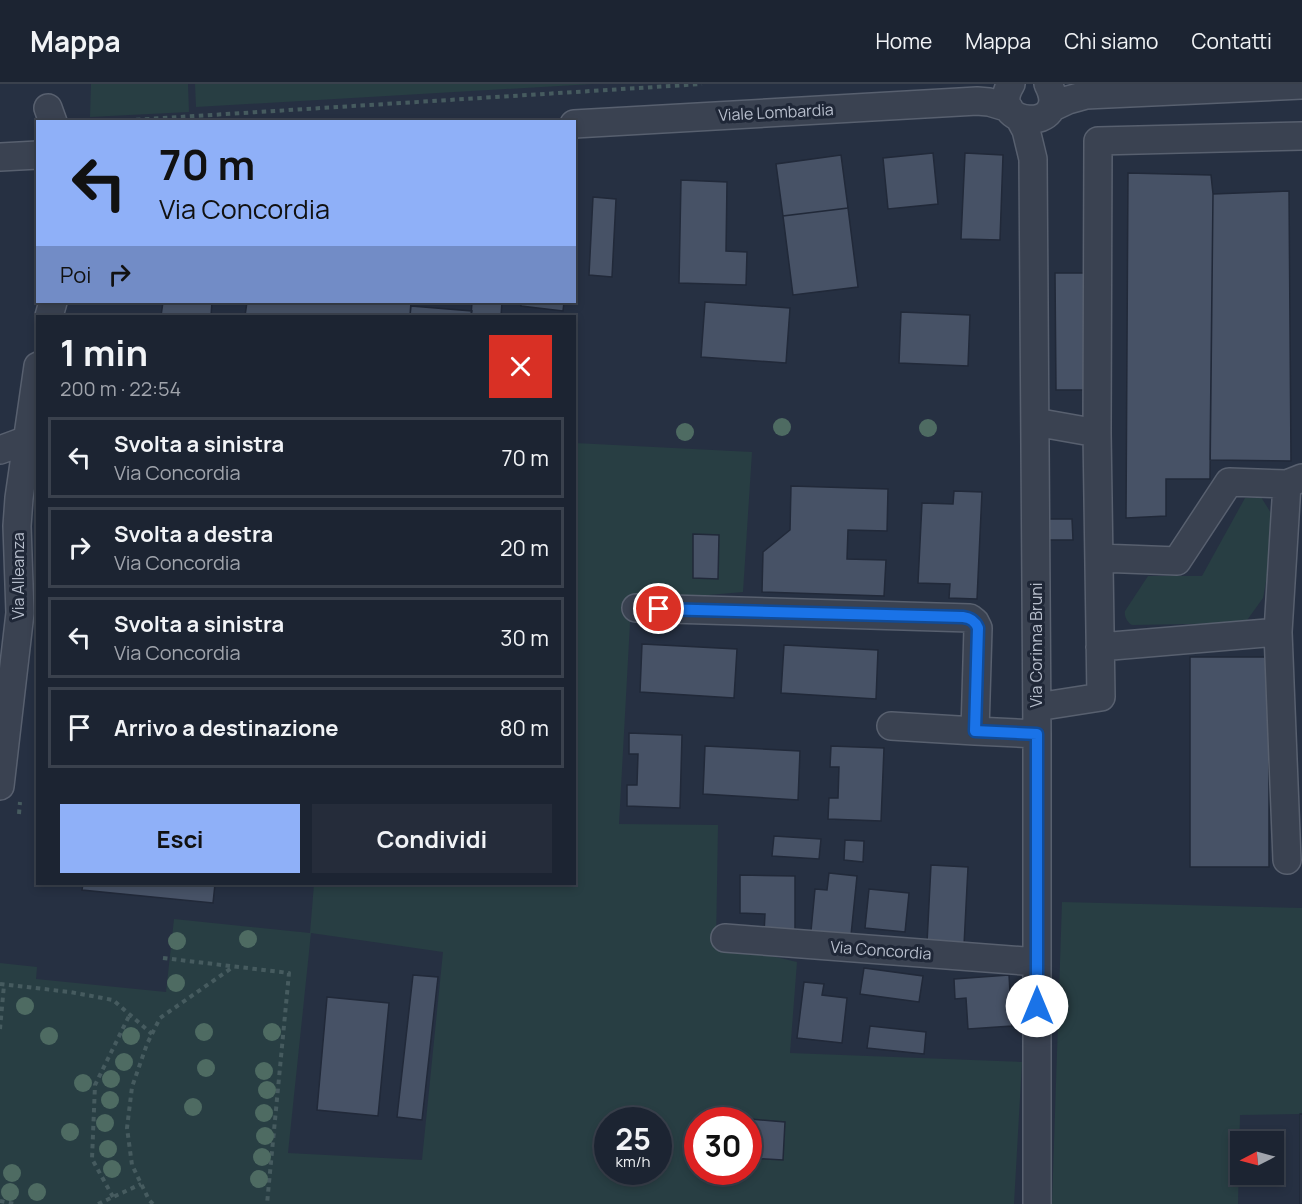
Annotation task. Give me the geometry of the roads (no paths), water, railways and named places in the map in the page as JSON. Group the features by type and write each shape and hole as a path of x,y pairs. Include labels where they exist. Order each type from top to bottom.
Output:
{"street":[{"path":"1031,99 1068,100 1086,95 1302,85"},
{"name":"Viale Lombardia","path":"576,124 1031,99"},
{"name":"Via Corinna Bruni","path":"1031,99 1026,130 1033,159 1037,707 1037,1204"},
{"path":"1037,707 1101,697 1097,434 1098,141 1302,136"},
{"path":"0,157 36,155"},
{"name":"Via Alleanza","path":"0,786 20,613 27,527 27,440 36,379"},
{"path":"1035,422 1097,434"},
{"path":"0,450 27,440"},
{"path":"1099,558 1177,561 1228,483 1294,481 1278,632 1287,860"},
{"path":"636,608 970,618 978,628 975,731"},
{"path":"1100,647 1278,632"},
{"path":"891,726 1037,734"},
{"name":"Via Concordia","path":"725,938 1037,962"}]}
